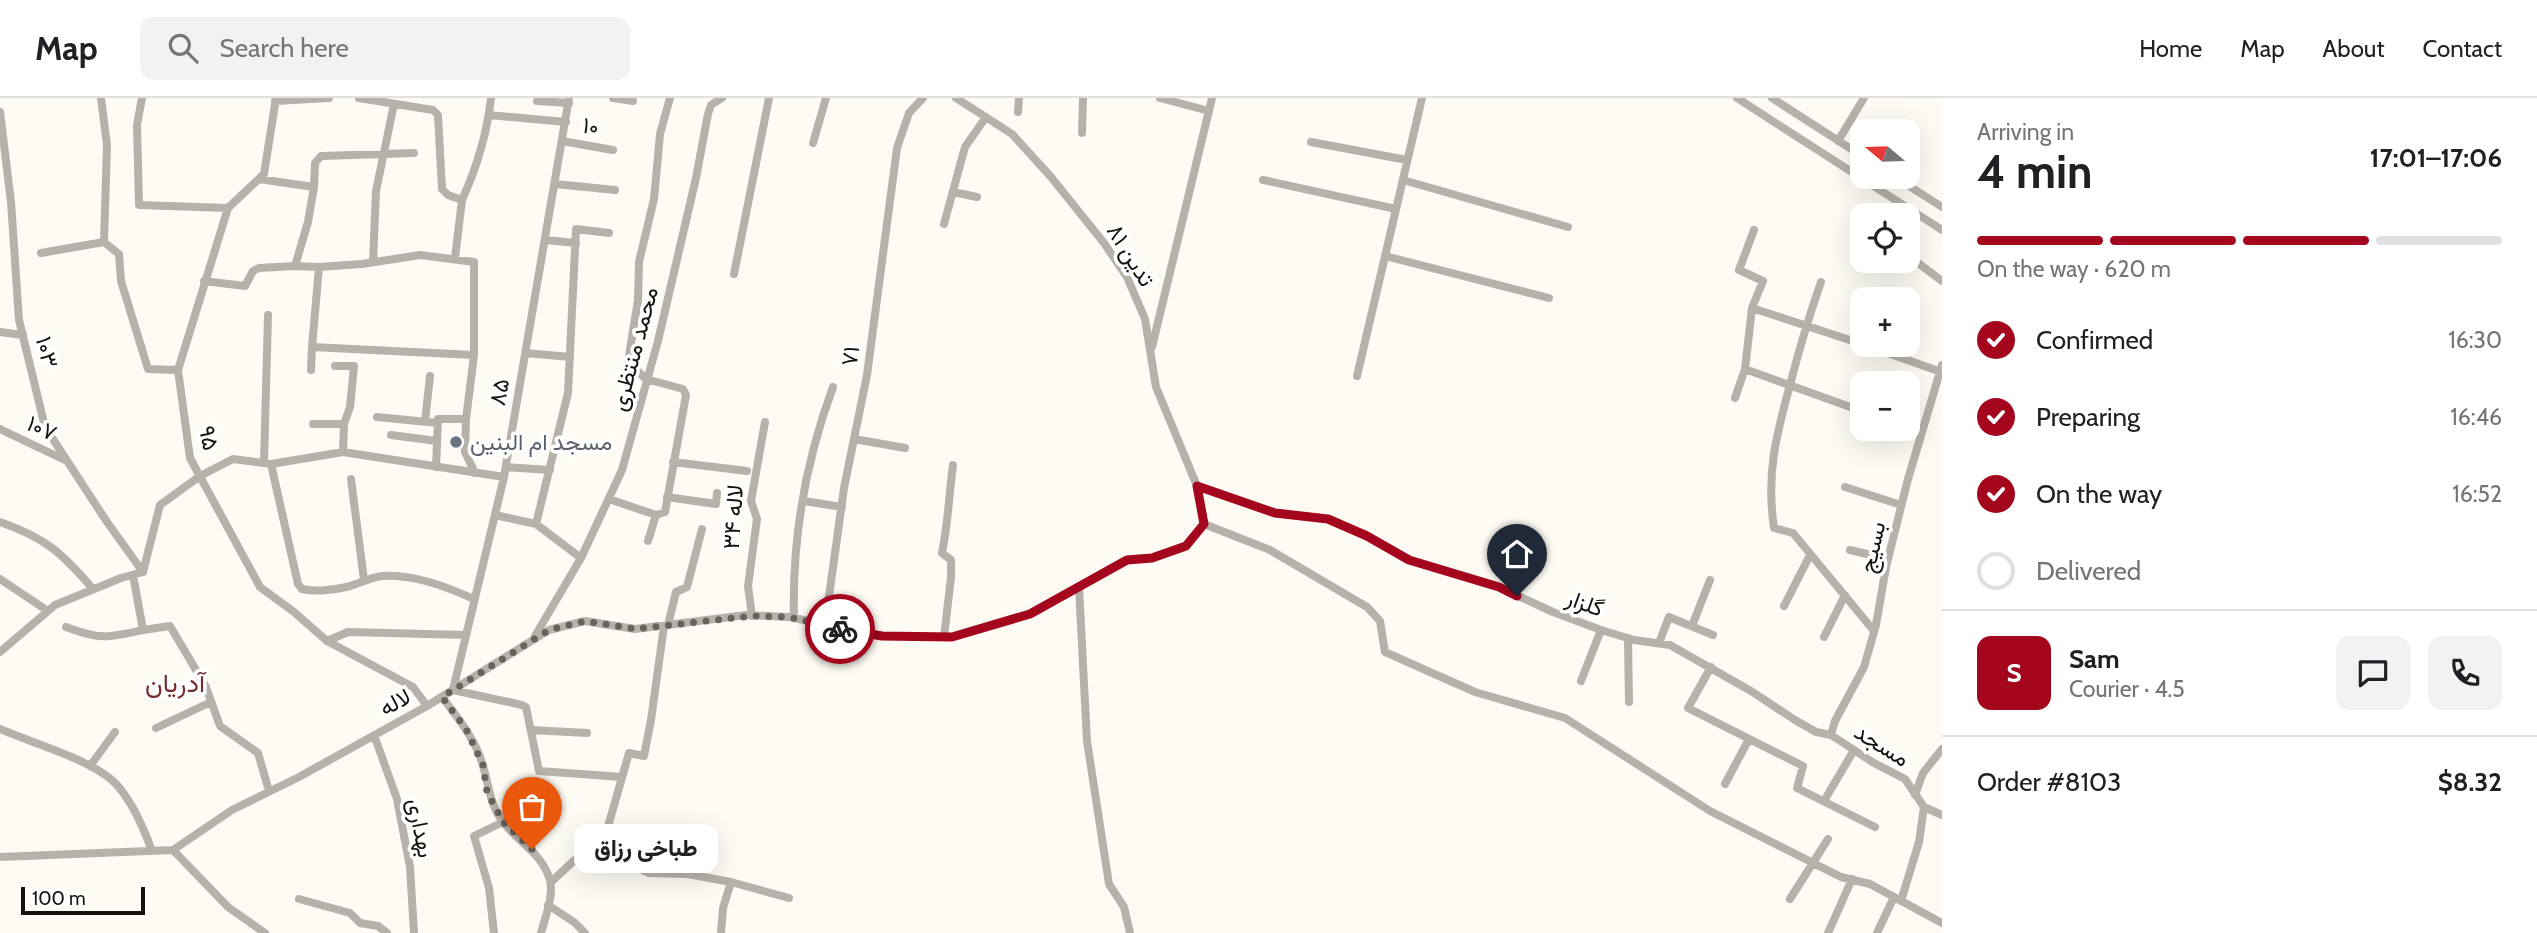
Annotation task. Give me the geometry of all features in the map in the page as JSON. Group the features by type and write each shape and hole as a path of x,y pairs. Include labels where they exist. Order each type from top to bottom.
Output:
{"street":[{"path":"102,98 107,145 104,242"},
{"path":"142,98 136,125 139,205 228,208"},
{"path":"259,179 264,174 276,99 329,98"},
{"path":"359,98 433,110 438,115 442,189 448,195 462,200"},
{"path":"455,258 462,200 477,165 491,98"},
{"path":"612,98 633,101"},
{"path":"609,499 656,515 665,512 685,392 683,389 646,379 628,362 638,300 639,262 654,199 660,134 670,98"},
{"name":"محمد منتظری","path":"534,639 581,558 622,470 658,341 708,114 711,105 722,98"},
{"path":"734,274 769,98"},
{"path":"813,143 826,98"},
{"name":"۷۱","path":"825,625 842,507 867,375 897,148 909,113 923,98"},
{"name":"تدین ۸۱","path":"956,98 1012,134 1051,177 1104,243 1127,277 1145,319 1156,387 1197,486 1204,524"},
{"path":"1018,112 1019,98"},
{"path":"1082,133 1083,98"},
{"path":"1160,98 1209,111"},
{"path":"1150,354 1212,98"},
{"path":"1357,376 1422,98"},
{"path":"1737,98 1942,230"},
{"path":"1772,98 1850,148"},
{"path":"1787,108 1794,98"},
{"path":"1838,141 1864,98"},
{"path":"537,101 569,101"},
{"name":"۸۵","path":"453,690 506,467 569,101"},
{"path":"373,262 376,191 394,104"},
{"name":"۱۰۳","path":"0,112 11,202 19,320 46,427 143,572"},
{"path":"489,115 566,122"},
{"path":"944,224 965,147 986,117"},
{"name":"۱۰","path":"562,141 613,150"},
{"path":"1311,142 1407,160"},
{"path":"295,266 309,222 315,163 321,156 414,153"},
{"path":"259,179 314,187"},
{"name":"۹۵","path":"259,179 228,208 178,370 191,458 260,587 327,641 413,687 427,706"},
{"path":"1263,180 1396,209"},
{"path":"1403,180 1568,227"},
{"path":"555,184 615,190"},
{"path":"1914,189 1942,207"},
{"path":"953,192 977,197"},
{"path":"536,524 568,393 576,229 609,233"},
{"path":"1735,398 1745,369 1752,308 1763,281 1740,270 1754,230"},
{"path":"545,240 576,243"},
{"path":"41,253 104,242 119,254 121,281 148,369 178,370"},
{"path":"204,281 245,286 253,271 259,268 319,267 420,255 471,260 476,265 474,355 465,452 475,473"},
{"path":"1385,256 1549,298"},
{"path":"1920,264 1942,281"},
{"path":"311,370 319,267"},
{"path":"1821,282 1805,326 1773,449 1770,486 1772,515 1774,528 1793,533 1874,631"},
{"path":"1752,308 1850,340"},
{"path":"268,315 268,463 298,584 302,589 308,590 348,587 363,580 384,576 404,577 450,588 474,599"},
{"path":"0,332 23,335"},
{"path":"312,347 474,355"},
{"path":"526,353 570,357"},
{"path":"1904,357 1941,369"},
{"path":"335,366 354,366 350,407 344,424 343,452"},
{"path":"1745,369 1850,407"},
{"name":"بسیج","path":"1831,735 1835,721 1864,667 1901,505 1941,369"},
{"path":"425,422 430,376"},
{"path":"794,618 794,566 812,451 833,387"},
{"path":"377,417 438,423"},
{"path":"436,467 438,419 466,419"},
{"name":"لاله ۳۴","path":"752,616 748,586 757,519 751,501 765,422"},
{"path":"313,424 344,424"},
{"name":"۱۰۷","path":"0,429 67,461"},
{"path":"391,435 437,442"},
{"path":"854,439 905,448"},
{"path":"0,652 55,605 143,572 160,505 200,476 233,459 268,463 343,452 504,477"},
{"path":"673,462 747,471"},
{"path":"944,637 951,560 942,552 953,466"},
{"path":"506,467 550,470"},
{"path":"351,479 363,580"},
{"name":"گلزار","path":"1197,486 1275,513 1328,519 1367,536 1409,560 1499,587 1601,630 1670,645 1711,667 1805,726 1831,735"},
{"path":"1846,487 1901,505"},
{"path":"667,497 716,504 718,493"},
{"path":"804,501 842,507"},
{"path":"495,515 536,524 581,558"},
{"path":"648,541 656,515"},
{"path":"0,522 29,532 50,545 67,558 93,589"},
{"path":"1204,524 1270,551 1367,607 1380,621 1385,652 1443,675 1475,692 1566,718 1710,811 1841,877 1870,884 1942,923"},
{"name":"لاله","path":"173,850 232,810 427,706 549,630 585,621 635,629 752,616 794,618 882,636 952,637 1030,614 1127,560 1152,558 1186,546 1204,524"},
{"path":"702,529 687,587 676,592 666,626 644,756 629,753 622,777 607,830 610,850 626,863 649,873 688,874 732,882 789,898"},
{"path":"1850,550 1888,559"},
{"path":"1784,606 1810,555"},
{"path":"133,575 143,630"},
{"path":"0,579 48,611"},
{"path":"1692,626 1710,580"},
{"path":"1079,587 1087,741 1109,884 1124,907 1130,933"},
{"path":"1824,637 1845,595"},
{"path":"1659,643 1670,617 1713,635"},
{"path":"66,627 92,637 111,638 170,626 206,687 220,726 258,753 269,792"},
{"path":"1581,681 1601,630"},
{"path":"327,641 348,632 466,635"},
{"path":"1628,638 1629,702"},
{"path":"1711,667 1688,708 1803,766 1797,788 1875,827"},
{"path":"453,690 523,705 526,708 539,771 622,777"},
{"path":"442,697 466,729 483,765 487,792 503,822 532,849 542,862 551,882 541,933"},
{"path":"156,729 211,702"},
{"path":"0,729 90,766 114,782 140,820 152,851"},
{"path":"531,730 587,733"},
{"path":"90,766 116,732"},
{"name":"بهداری","path":"374,735 397,799 410,867 414,933"},
{"name":"مسجد","path":"1831,735 1905,779 1924,807 1942,815"},
{"path":"1726,784 1749,739"},
{"path":"1915,795 1923,773 1942,749"},
{"path":"1824,801 1854,750"},
{"path":"1877,933 1897,899 1919,842 1924,807"},
{"path":"494,933 489,888 474,836 503,822"},
{"path":"551,882 607,830"},
{"path":"1790,899 1828,839"},
{"path":"0,857 173,850 228,907 265,933"},
{"path":"1828,933 1852,880"},
{"path":"721,933 723,908 732,882"},
{"path":"299,899 350,913 360,923 378,926 387,933"},
{"path":"548,905 574,922 585,933"}],"way so far":[{"path":"532,849 503,822 487,792 483,765 466,729 442,697 549,630 585,621 635,629 746,615 789,617 840,629"}],"place":[{"name":"مسجد ام البنین","path":"456,442"},
{"name":"طباخی رزاق","path":"532,849"}],"district":[{"name":"آدریان","path":"175,683"}],"route":[{"path":"840,629 882,636 952,637 1030,614 1127,560 1152,558 1186,546 1204,524 1197,486 1275,513 1328,519 1367,536 1409,560 1499,587 1517,596"}]}
